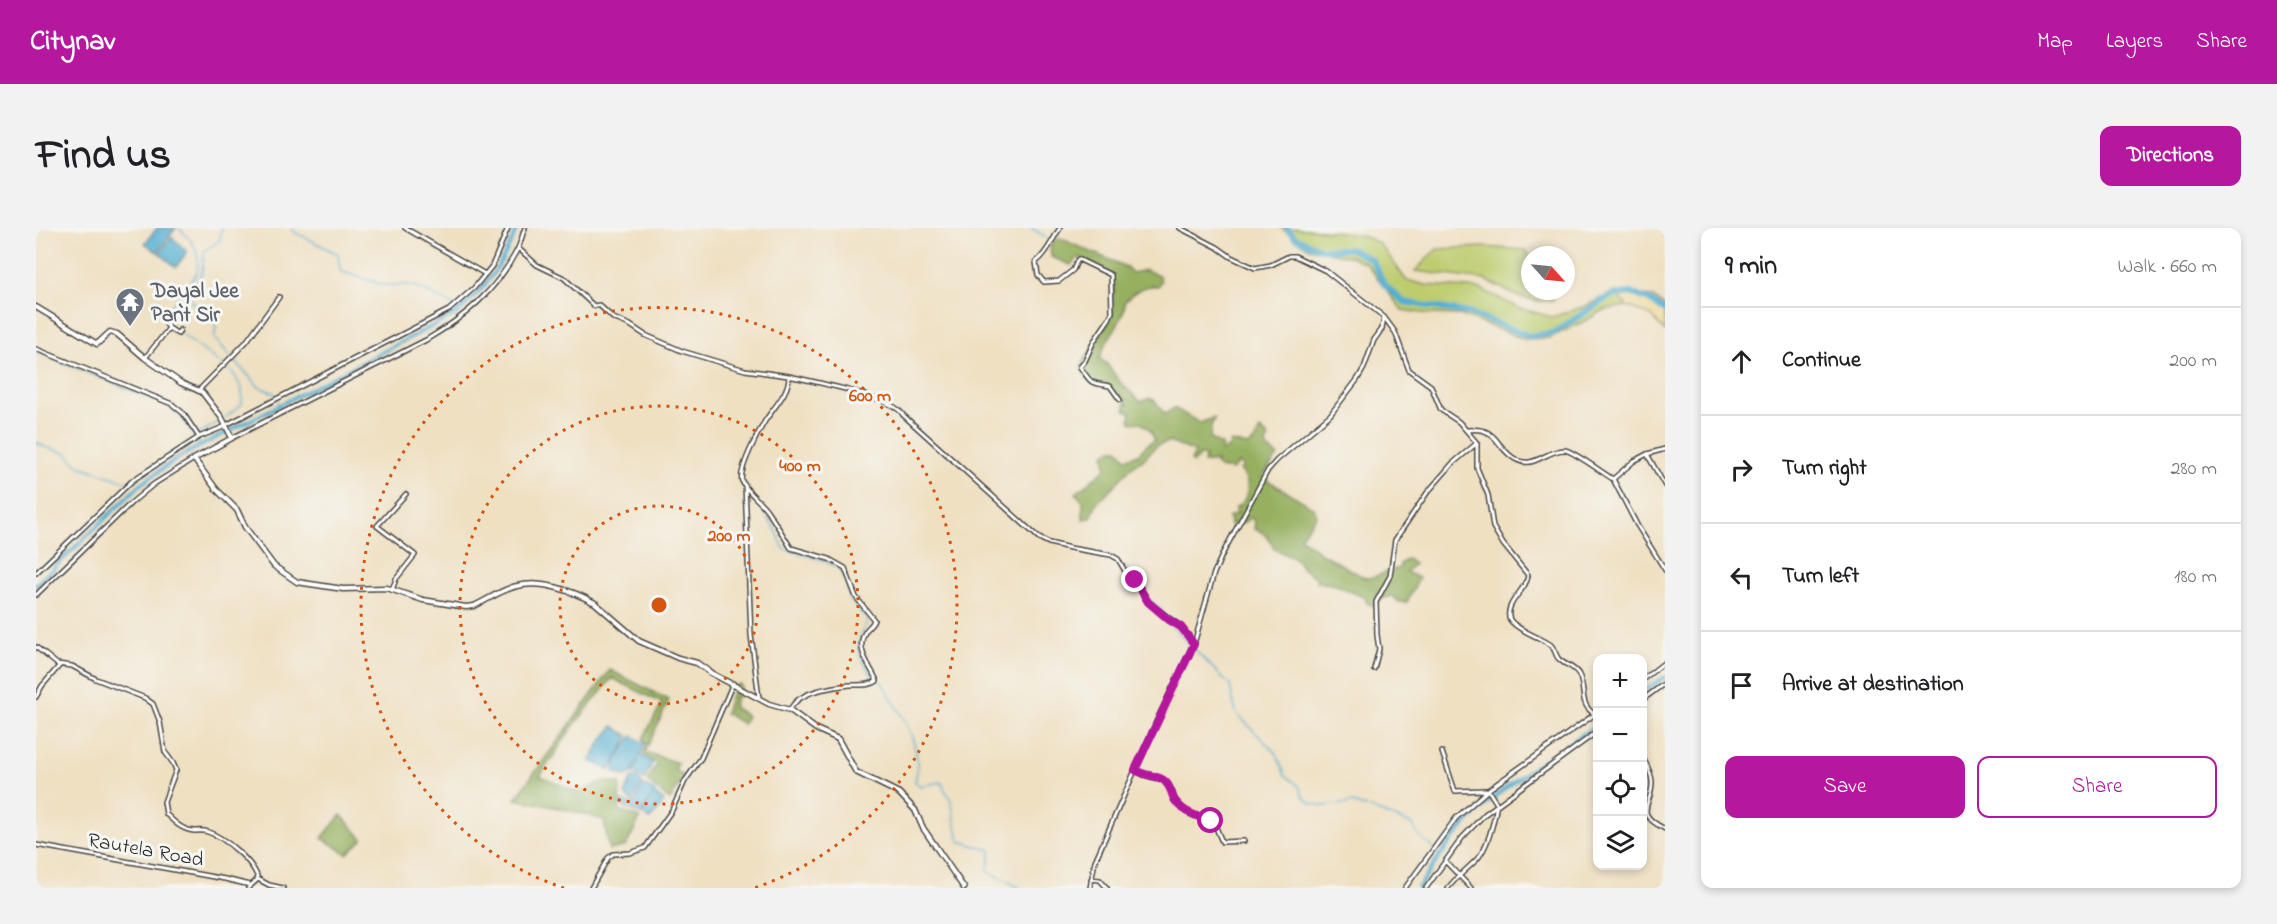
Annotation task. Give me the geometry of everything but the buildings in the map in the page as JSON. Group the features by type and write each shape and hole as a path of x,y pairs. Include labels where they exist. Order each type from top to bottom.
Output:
{"street":[{"path":"405,228 485,274"},
{"path":"37,571 133,480 199,437 227,427 449,310 474,288 492,266 508,228"},
{"path":"36,595 131,503 154,484 231,436 405,351 454,324 496,285 518,248 525,228"},
{"path":"1060,228 1052,238 1044,257 1036,262 1038,275 1044,282 1059,281 1073,270 1078,259 1111,275 1112,312 1080,367 1086,380 1093,384 1110,386 1120,400"},
{"path":"1180,228 1255,268 1271,266 1289,256 1311,263 1326,271 1391,323 1409,370 1431,387 1441,410 1468,430 1477,443 1477,468 1488,495 1493,527 1503,544 1528,575 1525,588 1513,603 1508,615 1510,619 1515,625 1551,645 1558,660 1575,670 1581,682 1587,709 1593,712"},
{"path":"518,248 537,265 564,278 594,306 599,305 613,318 630,324 645,335 682,351 745,370 815,380 881,400 900,410 969,476 1039,538 1049,543 1111,555 1118,559 1125,571 1135,580 1143,597 1169,620 1181,627 1194,644"},
{"path":"198,391 246,342 279,297"},
{"path":"36,308 97,344 110,332 117,334 145,358 207,398 231,436"},
{"path":"158,313 169,328 178,334 180,330"},
{"path":"1090,888 1095,861 1194,644 1212,581 1223,553 1268,470 1330,414 1357,380 1374,340 1382,329 1384,316"},
{"path":"145,358 169,328"},
{"path":"36,349 172,404 183,413 199,437"},
{"path":"789,376 785,392 764,422 741,475 745,485 764,507 791,548 830,559 845,568 856,597 874,620 865,632 862,654 876,678 876,683 826,689 799,698 790,710"},
{"path":"1468,430 1480,429 1490,432 1518,461 1528,462 1563,450 1572,451 1613,479 1637,525 1665,570"},
{"path":"1374,669 1379,649 1377,602 1390,576 1395,540 1427,493 1452,464 1477,443"},
{"path":"1613,479 1634,461 1647,454 1665,449"},
{"path":"1647,454 1665,486"},
{"path":"194,459 216,489 237,510 245,527 274,566 297,582 343,590 392,590 423,600 466,607 474,606 517,586 551,585 595,603 639,641 678,658 698,663 769,704 790,710 816,729 837,739 856,772 899,793 915,810 923,828 964,888"},
{"path":"745,485 751,635 759,698"},
{"path":"392,590 396,579 415,555 377,526 406,494"},
{"path":"36,647 60,665 72,666 96,679 145,698 153,704 158,711 165,752 176,770 164,802 166,814 182,828 207,831 227,844 251,865 258,879 269,885 283,888"},
{"path":"1647,676 1665,662"},
{"path":"36,697 60,665"},
{"path":"1647,696 1665,683"},
{"path":"591,888 608,858 613,854 630,853 645,848 669,815 685,782 701,758 733,684"},
{"path":"1405,888 1456,818 1593,715"},
{"path":"1426,888 1469,830 1496,802 1593,734"},
{"path":"1442,752 1455,791 1489,791"},
{"path":"1645,762 1653,780 1646,810 1652,822 1665,829"},
{"path":"1135,770 1163,780 1172,791 1174,799 1186,812 1215,825 1222,842 1245,842"},
{"path":"1448,888 1485,848 1496,802 1489,791"},
{"name":"Rautela Road","path":"36,845 214,877 249,887 258,879"},
{"path":"1445,861 1471,888"},
{"path":"1091,879 1100,880 1107,888"}],"green space":[{"path":"1281,228 1331,231 1370,239 1381,245 1406,280 1426,285 1481,289 1518,308 1552,317 1583,307 1615,292 1627,306 1604,310 1549,338 1524,339 1460,315 1402,310 1366,263 1352,257 1309,248"},
{"path":"1059,238 1126,267 1132,273 1145,270 1159,275 1161,281 1158,286 1140,289 1125,301 1122,317 1102,351 1100,359 1106,363 1120,382 1141,402 1149,398 1154,400 1165,414 1174,408 1200,423 1215,419 1211,426 1210,439 1221,445 1222,452 1229,447 1231,442 1248,446 1260,430 1269,438 1266,443 1267,448 1278,456 1262,477 1314,508 1317,515 1300,537 1321,553 1365,578 1400,568 1400,564 1407,559 1414,564 1406,572 1419,578 1407,602 1399,602 1392,596 1384,598 1373,606 1367,603 1365,597 1333,584 1316,581 1318,579 1302,568 1296,559 1274,549 1267,536 1254,529 1255,523 1251,517 1243,523 1230,525 1229,517 1238,513 1235,512 1235,508 1244,501 1246,496 1246,480 1240,470 1243,466 1239,463 1232,470 1219,468 1215,464 1216,461 1204,463 1205,456 1200,455 1193,463 1191,461 1195,452 1169,442 1157,445 1143,460 1134,465 1096,504 1091,518 1083,519 1083,502 1076,493 1106,468 1104,454 1112,449 1118,449 1126,458 1131,457 1155,440 1150,430 1140,422 1132,423 1131,413 1125,410 1125,404 1128,404 1107,384 1087,379 1081,366 1112,317 1114,282 1112,274 1079,257 1071,265 1051,257 1050,246"},
{"path":"1483,247 1521,250 1521,297 1486,280 1415,271 1437,249"},
{"path":"610,670 669,700 645,752 678,763 675,770 684,776 670,800 647,781 657,764 643,754 647,745 643,739 662,703 612,678 571,729 540,776 579,793 602,781 620,784 619,810 640,818 626,846 609,850 604,820 515,799"},
{"path":"740,684 742,694 736,697 733,707 747,716 743,724 725,713 734,686"},
{"path":"341,815 363,839 347,854 322,838"}],"sand":[{"path":"1615,292 1652,297 1665,306 1665,332 1652,316 1627,306"}],"water":[{"path":"157,228 176,228 157,252 145,243"},
{"path":"172,237 187,252 176,267 159,253"},
{"path":"613,726 629,736 610,770 590,761"},
{"path":"633,736 645,744 640,755 653,762 644,780 633,773 639,758 632,772 626,777 614,772 618,757"},
{"path":"631,778 637,778 642,783 632,802 625,795"},
{"path":"643,785 655,791 654,793 664,801 649,820 643,814 653,794 641,814 620,805 622,801 633,805"}],"waterway":[{"path":"163,317 197,273 197,253 189,238 179,228"},
{"path":"222,228 219,241 204,251 202,273 188,297 200,311 212,317 216,328 214,338 259,387 274,393 276,398"},
{"path":"291,228 296,233 338,254 340,271 384,285 413,285 453,305"},
{"path":"36,585 142,483 181,456 456,314 476,295 492,275 506,253 517,228"},
{"path":"1031,228 1046,237"},
{"path":"1287,228 1295,237 1321,249 1351,249 1372,260 1385,285 1404,302 1469,313 1529,336 1553,333 1610,296 1631,293 1649,300 1665,311"},
{"path":"455,307 459,312"},
{"path":"166,323 177,331"},
{"path":"180,333 233,373 242,389 242,404 225,418"},
{"path":"36,352 165,404 182,418 195,437"},
{"path":"278,401 280,406"},
{"path":"199,434 221,420"},
{"path":"197,441 200,446"},
{"path":"36,442 66,453 79,466 127,482"},
{"path":"767,517 776,530 784,549 826,561 838,568 846,582 850,600 868,620 860,638 859,651 875,680"},
{"path":"1125,566 1147,597 1162,611"},
{"path":"1169,623 1190,645"},
{"path":"1194,649 1230,685 1236,713 1277,754 1285,775 1299,786 1303,796 1311,803 1323,806 1352,803 1375,810 1413,825 1417,834 1432,848"},
{"path":"1647,689 1665,677"},
{"path":"881,681 909,729 916,755 915,782 921,786 941,782 951,801 959,841 991,850 988,871 1020,888"},
{"path":"1418,888 1452,840 1479,810 1528,771 1593,727"},
{"path":"1434,851 1439,855"}],"place":[{"name":"Dayal Jee Pant Sir","path":"130,328"}],"route":[{"path":"1135,580 1143,597 1169,620 1181,627 1194,644 1135,770 1163,780 1172,791 1174,799 1186,812 1211,821"}]}
